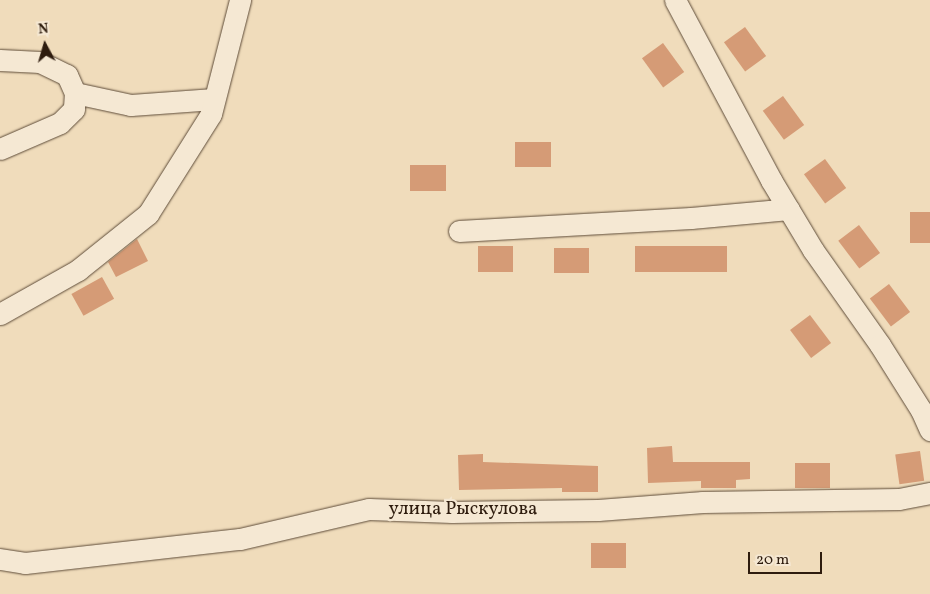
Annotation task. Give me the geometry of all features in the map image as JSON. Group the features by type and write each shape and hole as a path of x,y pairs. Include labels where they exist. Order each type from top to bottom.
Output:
{"street":[{"path":"0,314 78,270 148,214 211,114 240,0"},
{"path":"675,0 813,250 880,345 921,410 930,430"},
{"path":"0,60 40,62 67,75 75,93 74,109 60,123 0,149"},
{"path":"75,93 131,105 214,99"},
{"path":"459,231 691,218 789,209"},
{"name":"улица Рыскулова","path":"0,559 25,564 240,539 369,509 452,512 598,510 713,501 899,499 930,493"}],"building":[{"path":"745,27 766,56 745,71 724,42"},
{"path":"663,43 684,72 663,87 642,58"},
{"path":"783,96 804,125 784,140 763,111"},
{"path":"515,142 551,142 551,167 515,167"},
{"path":"825,159 846,188 825,203 804,174"},
{"path":"410,165 446,165 446,191 410,191"},
{"path":"910,212 930,212 930,243 910,243"},
{"path":"859,225 880,253 859,269 838,241"},
{"path":"137,239 148,261 116,277 108,262"},
{"path":"478,246 513,246 513,272 478,272"},
{"path":"635,246 727,246 727,272 635,272"},
{"path":"554,248 589,248 589,273 554,273"},
{"path":"102,277 114,299 84,316 71,294"},
{"path":"889,284 910,312 891,326 870,298"},
{"path":"810,315 831,343 811,358 790,330"},
{"path":"672,446 673,462 750,462 750,479 736,480 736,488 701,488 701,481 648,483 647,448"},
{"path":"920,451 924,481 899,484 895,454"},
{"path":"483,454 483,462 598,466 598,492 562,492 562,488 459,490 458,455"},
{"path":"795,463 830,463 830,488 795,488"},
{"path":"591,543 626,543 626,568 591,568"}]}
